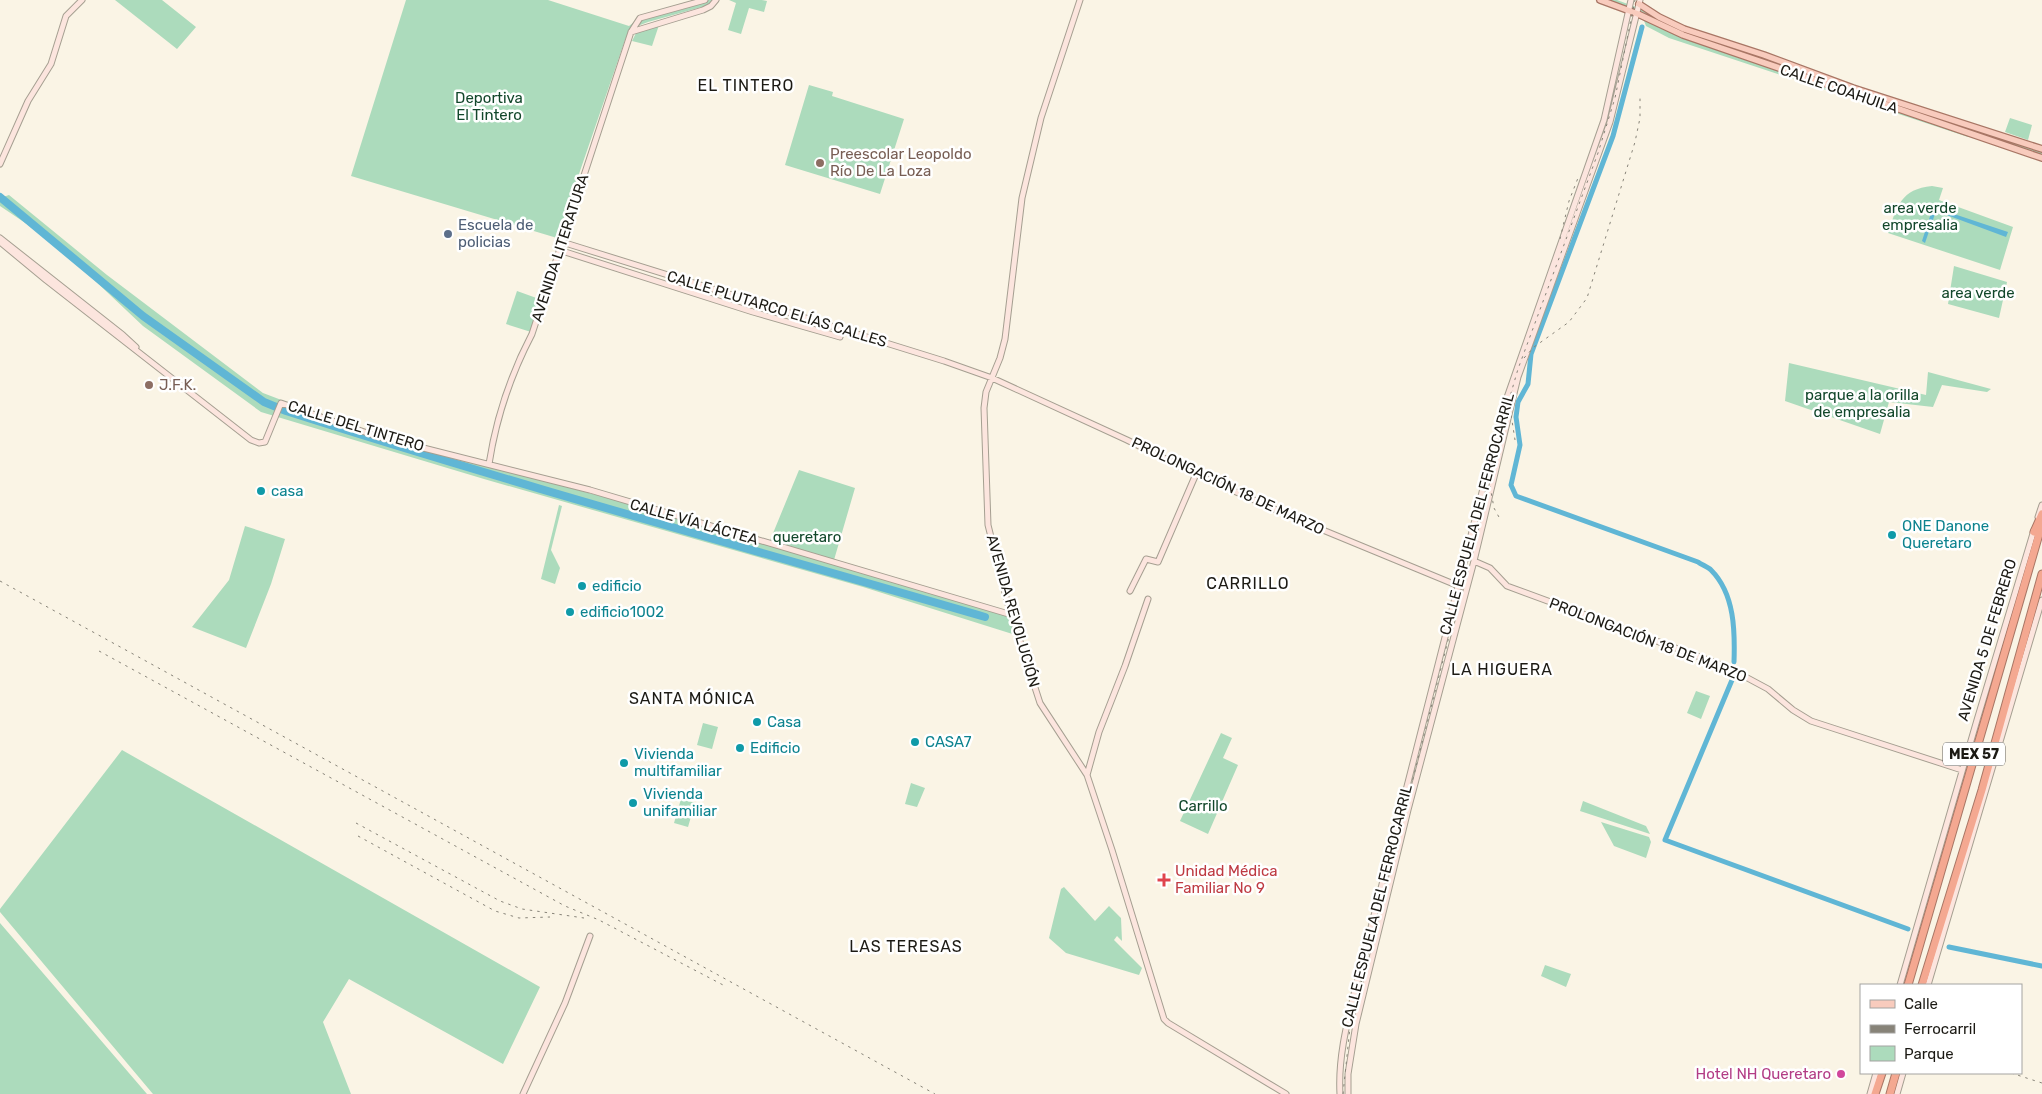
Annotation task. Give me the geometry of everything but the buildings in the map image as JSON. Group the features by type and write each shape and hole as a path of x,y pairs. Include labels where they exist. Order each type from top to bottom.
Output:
{"highway":[{"path":"2034,532 2042,514"},
{"name":"AVENIDA 5 DE FEBRERO","path":"1908,984 2042,524"},
{"name":"MEX 57","path":"1922,984 1982,790 2042,574"},
{"path":"1873,1094 1877,1074"},
{"path":"1873,1094 1882,1074"},
{"path":"1892,1094 1900,1074"}],"main road":[{"name":"CALLE COAHUILA","path":"1600,0 1638,14 1684,35 2042,158"},
{"name":"CALLE COAHUILA","path":"1640,2 1659,17 1684,29 1853,88 2042,149"}],"street":[{"path":"0,164 28,101 51,64 66,16 82,0"},
{"name":"AVENIDA LITERATURA","path":"489,464 492,444 516,364 532,334 636,22 640,18 705,0"},
{"path":"632,32 703,10 716,0"},
{"name":"AVENIDA REVOLUCIÓN","path":"1080,0 1041,118 1024,190 1016,237 1015,270 1005,339 1000,358 986,392 984,408 988,525 1012,615 1040,703 1087,775 1164,1019 1286,1094"},
{"path":"1630,0 1640,2"},
{"name":"CALLE ESPUELA DEL FERROCARRIL","path":"1340,1094 1340,1071 1344,1038 1352,1001 1458,586 1514,376 1604,120 1630,0"},
{"name":"CALLE ESPUELA DEL FERROCARRIL","path":"1348,1094 1348,1074 1356,1024 1474,561 1518,378 1610,122 1640,2"},
{"path":"0,238 123,335 138,350"},
{"path":"0,242 46,280 138,350"},
{"name":"CALLE PLUTARCO ELÍAS CALLES","path":"562,242 944,361 992,378"},
{"name":"CALLE PLUTARCO ELÍAS CALLES","path":"559,250 753,312 840,337 842,330"},
{"name":"CALLE DEL TINTERO","path":"138,350 251,440 259,443 265,442 281,403 376,436 489,464"},
{"name":"PROLONGACIÓN 18 DE MARZO","path":"992,378 1196,474 1379,555 1466,589"},
{"name":"CALLE VÍA LÁCTEA","path":"489,464 590,490 1012,615"},
{"path":"1130,591 1146,559 1158,562 1196,474"},
{"name":"AVENIDA 5 DE FEBRERO","path":"1900,984 1962,770 2042,505"},
{"name":"PROLONGACIÓN 18 DE MARZO","path":"1474,561 1490,568 1507,586 1738,673 1768,689 1793,710 1811,721 1962,770"},
{"path":"1087,775 1099,732 1126,666 1148,599"},
{"path":"1928,984 2042,600"},
{"path":"1439,660 1447,662"},
{"path":"524,1094 565,1004 590,936"}],"green space":[{"path":"115,0 162,0 196,27 177,49"},
{"name":"Deportiva El Tintero","path":"406,0 548,0 629,26 637,20 707,0 715,0 709,5 630,29 557,238 351,176"},
{"path":"729,0 767,1 764,12 749,8 741,34 728,30 736,3"},
{"path":"1608,0 1617,0 1641,9 1676,27 1814,76 2042,149 2042,157 1971,133 1968,137 1669,38 1646,26 1641,13"},
{"path":"659,25 652,46 632,41 637,31"},
{"path":"809,85 833,92 832,96 904,119 880,194 785,165"},
{"path":"2010,118 2032,125 2028,140 2005,132"},
{"name":"area verde empresalia","path":"1932,186 1943,188 1939,200 2013,227 2000,270 1888,233 1894,215 1902,200 1913,191"},
{"name":"queretaro","path":"9,195 107,275 263,393 376,436 769,543 799,470 855,488 834,560 1012,615 1019,636 863,587 484,479 261,412 143,326 55,243 0,206 0,198"},
{"name":"area verde","path":"1954,266 2007,282 1999,318 1948,304"},
{"path":"517,291 542,300 531,332 506,324"},
{"name":"parque a la orilla de empresalia","path":"1789,363 1926,395 1928,372 1991,389 1987,392 1942,385 1933,407 1889,402 1880,434 1785,401"},
{"path":"559,505 562,506 551,550 560,568 555,584 541,579"},
{"path":"245,526 285,539 271,584 246,648 192,627 229,580"},
{"path":"1696,691 1710,696 1701,719 1687,713"},
{"path":"703,723 718,727 712,749 697,745"},
{"name":"Carrillo","path":"1221,733 1232,738 1223,758 1238,765 1208,834 1180,821"},
{"path":"122,750 540,987 503,1064 349,979 323,1022 351,1094 153,1094 0,912 0,909"},
{"path":"911,783 925,788 917,807 905,804"},
{"path":"681,799 695,803 688,827 674,823"},
{"path":"1583,801 1646,826 1650,834 1580,811"},
{"path":"1601,822 1649,837 1651,842 1646,858 1614,846"},
{"path":"1064,887 1095,921 1109,906 1121,918 1122,941 1117,936 1114,940 1142,968 1139,975 1066,953 1049,938 1061,889"},
{"path":"0,923 147,1094 0,1094"},
{"path":"1545,965 1571,974 1566,987 1541,976"}],"water":[{"path":"1933,207 2008,232 2006,237 1936,211 1925,243 1922,241"}],"waterway":[{"path":"1642,27 1613,136 1531,354 1528,384 1518,402 1516,417 1520,445 1511,485 1516,496 1698,562 1710,569 1725,590 1729,602 1732,614 1734,662"},
{"path":"0,197 143,316 264,402 286,411 460,465 985,617"},
{"path":"1733,672 1732,680 1665,840 1908,929"},
{"path":"1949,947 2042,966"}],"railway":[{"path":"1343,1094 1350,1027 1509,400 1518,369 1598,153 1615,98 1635,0"},
{"path":"1524,358 1534,347 1569,322 1587,298 1635,142 1640,118 1640,96"},
{"path":"1560,239 1569,201 1578,178"},
{"path":"1510,408 1515,440"},
{"path":"1490,486 1494,508 1500,519"},
{"path":"0,581 935,1094"},
{"path":"99,651 565,906 599,920 725,986"},
{"path":"356,823 500,901 522,909 584,918"},
{"path":"358,836 495,911 519,918 550,917"},
{"path":"2014,1074 2042,1083"}],"place":[{"name":"Preescolar Leopoldo Río De La Loza","path":"820,163"},
{"name":"Escuela de policias","path":"448,234"},
{"name":"J.F.K.","path":"149,385"},
{"name":"casa","path":"261,491"},
{"name":"ONE Danone Queretaro","path":"1892,535"},
{"name":"edificio","path":"582,586"},
{"name":"edificio1002","path":"570,612"},
{"name":"Casa","path":"757,722"},
{"name":"CASA7","path":"915,742"},
{"name":"Edificio","path":"740,748"},
{"name":"Vivienda multifamiliar","path":"624,763"},
{"name":"Vivienda unifamiliar","path":"633,803"},
{"name":"Unidad Médica Familiar No 9","path":"1164,880"},
{"name":"Hotel NH Queretaro","path":"1841,1074"}],"district":[{"name":"EL TINTERO","path":"746,85"},
{"name":"CARRILLO","path":"1248,583"},
{"name":"LA HIGUERA","path":"1502,669"},
{"name":"SANTA MÓNICA","path":"692,698"},
{"name":"LAS TERESAS","path":"906,946"}]}
